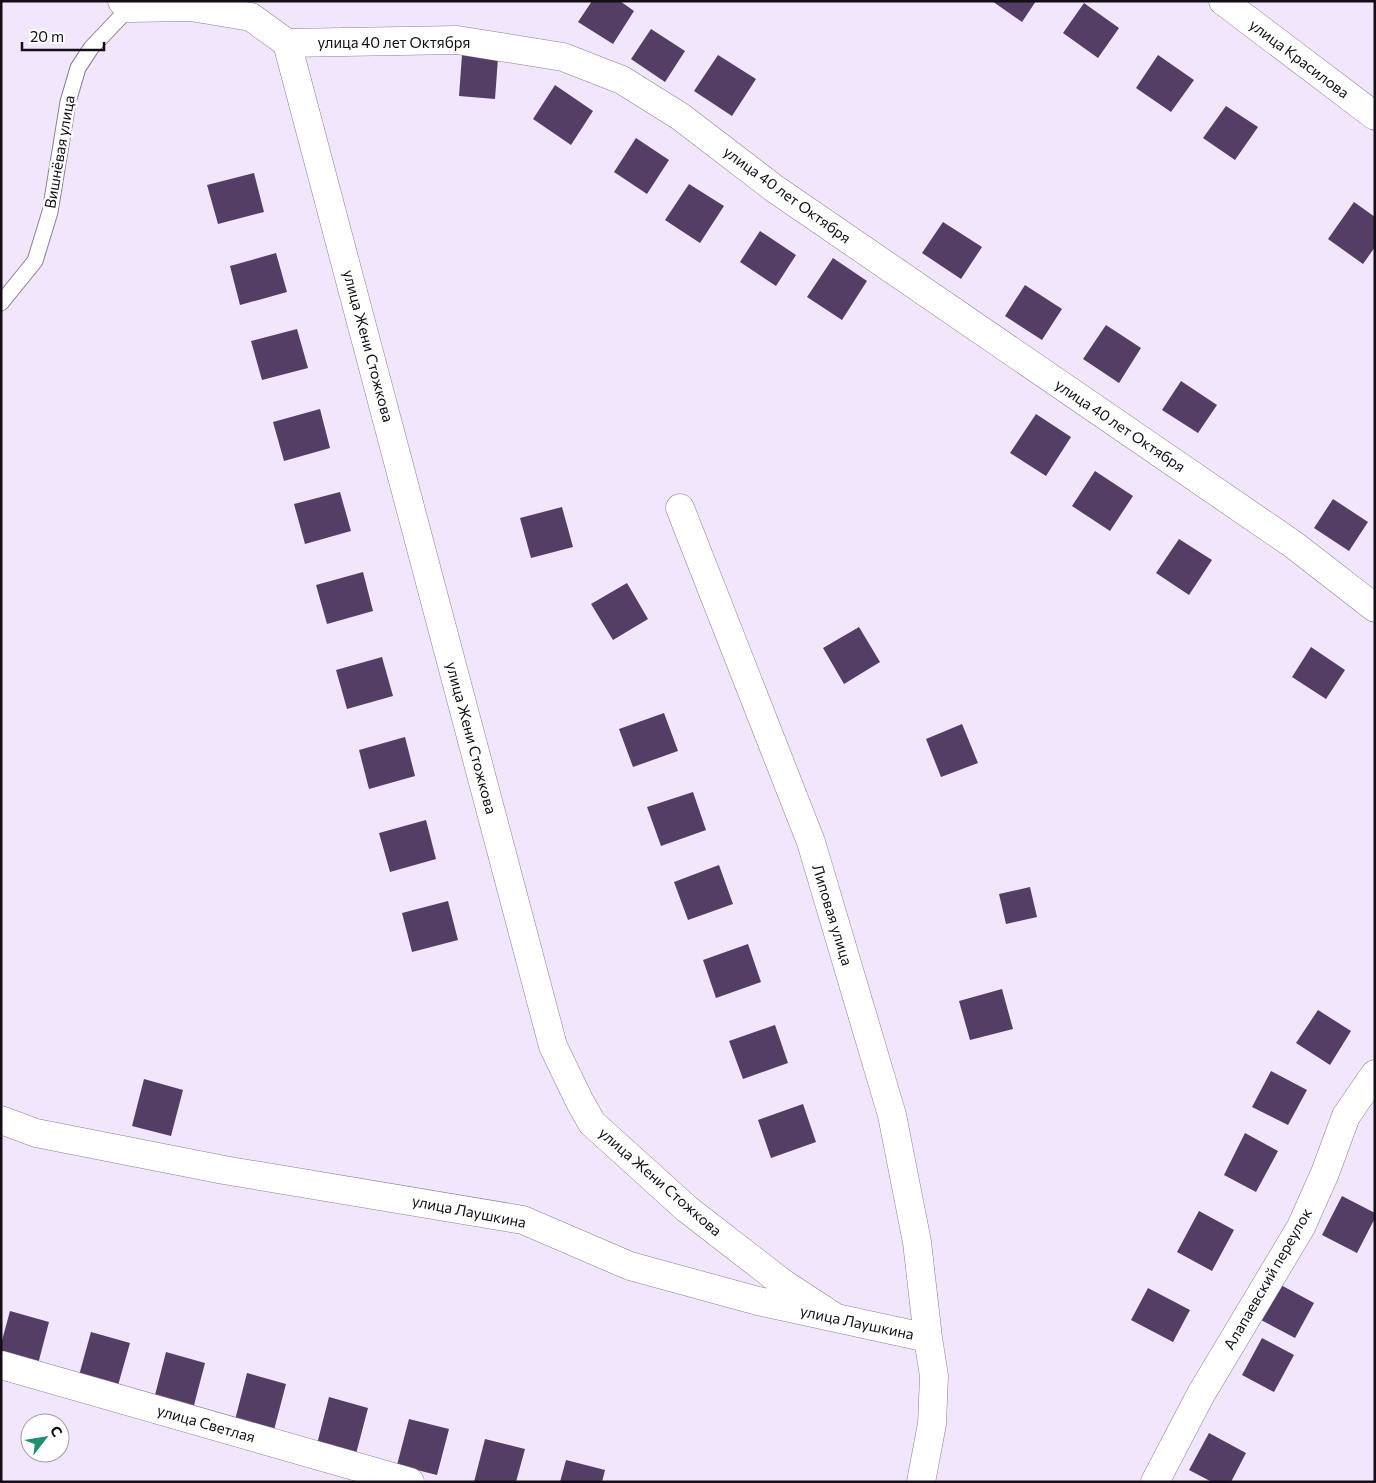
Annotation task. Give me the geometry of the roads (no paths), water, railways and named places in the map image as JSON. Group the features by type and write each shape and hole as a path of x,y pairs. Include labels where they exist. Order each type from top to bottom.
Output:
{"street":[{"name":"улица Красилова","path":"1223,1 1375,116"},
{"path":"126,5 191,7 251,17 288,43"},
{"name":"улица 40 лет Октября","path":"288,43 457,40 564,57 622,80 680,117 775,189 1294,545 1375,608"},
{"name":"улица Жени Стожкова","path":"288,43 553,1046 592,1124 687,1209 784,1284 836,1318"},
{"name":"Липовая улица","path":"680,508 810,842 892,1115 917,1242 934,1376 932,1424 921,1482"},
{"name":"Алапаевский переулок","path":"1155,1482 1201,1394 1301,1227 1325,1173 1346,1116 1375,1074"},
{"name":"улица Лаушкина","path":"1,1120 36,1133 224,1170 523,1220 630,1266 758,1301 928,1338"},
{"name":"улица Светлая","path":"1,1366 410,1482"}],"lane":[{"name":"Вишнёвая улица","path":"1,303 35,261 50,212 68,102 78,68 91,48 126,5"}]}
